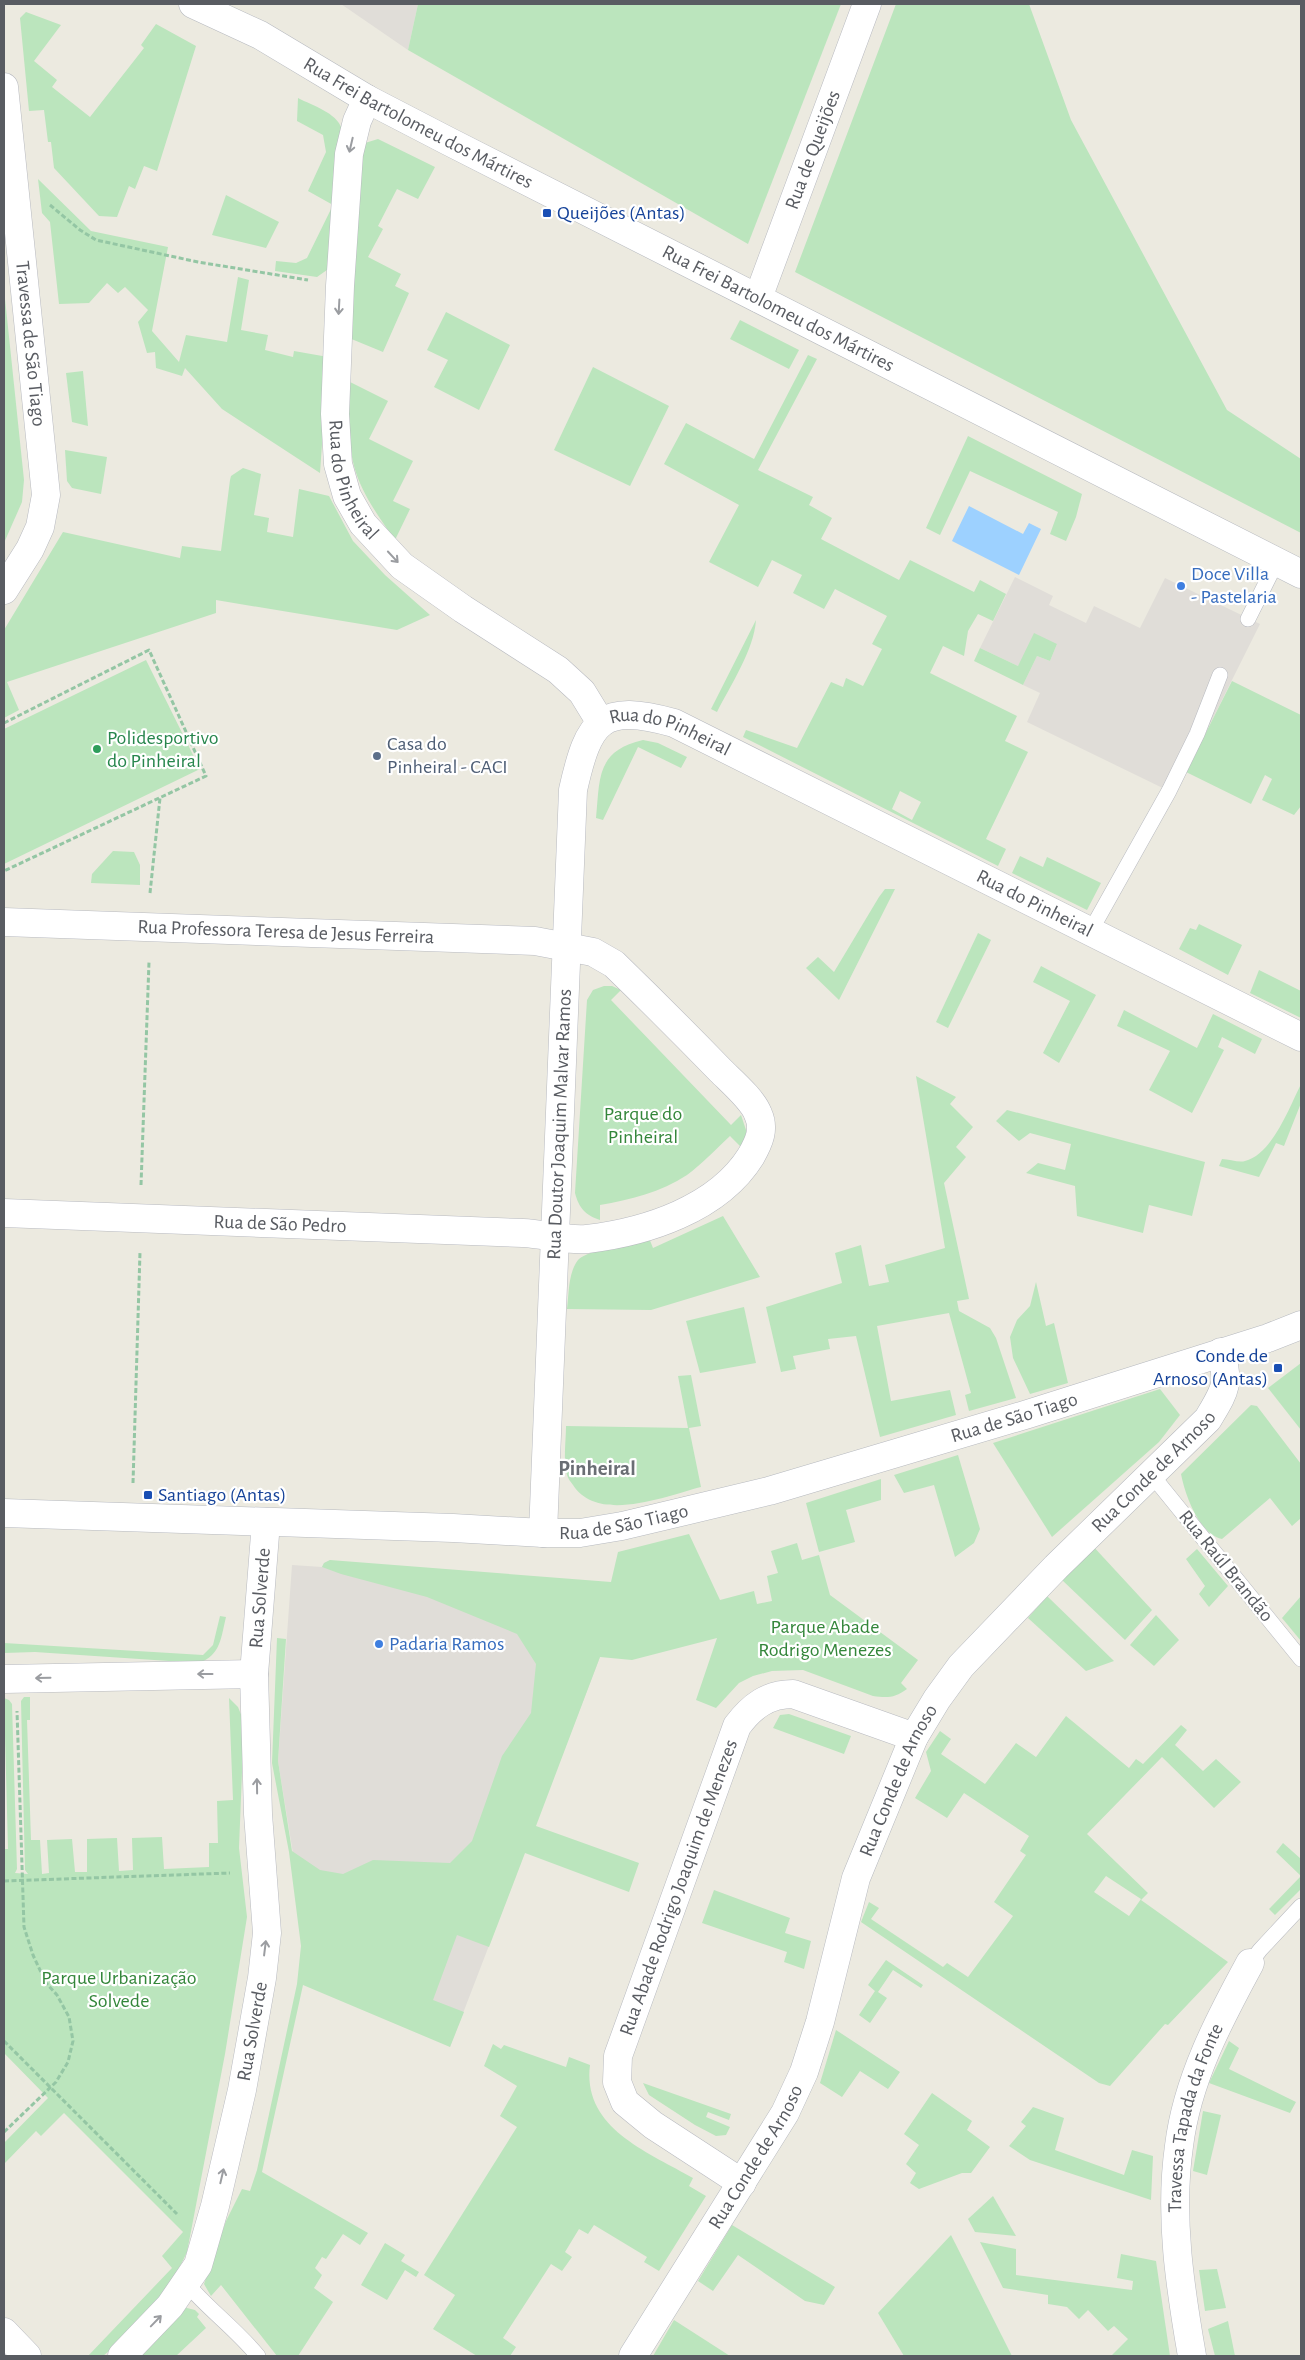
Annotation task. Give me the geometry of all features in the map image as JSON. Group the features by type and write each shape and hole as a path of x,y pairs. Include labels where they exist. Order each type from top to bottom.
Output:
{"street":[{"name":"Rua Frei Bartolomeu dos Mártires","path":"193,4 260,35 367,99 1301,574"},
{"name":"Rua Frei Bartolomeu dos Mártires","path":"230,4 260,35"},
{"name":"Rua de Queijões","path":"758,298 867,4"},
{"name":"Travessa de São Tiago","path":"4,87 46,495 40,527 30,549 4,590"},
{"name":"Rua do Pinheiral","path":"367,99 357,121 349,154 340,286 335,414 338,464 347,496 363,524 402,566 463,609 558,670 582,692 601,723 620,715 644,715 674,724 1301,1037"},
{"name":"Rua Doutor Joaquim Malvar Ramos","path":"543,1533 573,790 580,756 589,736 601,723"},
{"name":"Rua Professora Teresa de Jesus Ferreira","path":"4,922 535,941 593,952 614,964 735,1086 758,1112 763,1130 756,1148 741,1171 720,1190 687,1210 650,1226 615,1235 584,1239 556,1237"},
{"name":"Rua de São Pedro","path":"4,1213 523,1233 556,1237"},
{"path":"1221,1352 1301,1325"},
{"name":"Rua de São Tiago","path":"4,1513 580,1533 622,1526 769,1491 1034,1412 1221,1352"},
{"name":"Rua Conde de Arnoso","path":"633,2356 785,2113 804,2072 820,2022 856,1878 914,1737 937,1698 961,1666 1056,1567 1208,1419 1222,1396 1227,1375 1221,1352"},
{"name":"Rua Solverde","path":"122,2356 170,2306 187,2284 198,2265 242,2090 262,1978 267,1933 258,1814 254,1674 266,1522"},
{"name":"Rua Solverde","path":"10,1678 254,1674"},
{"name":"Rua Abade Rodrigo Joaquim de Menezes","path":"742,2182 653,2125 625,2102 617,2082 618,2056 737,1726 746,1714 762,1700 779,1694 793,1694 914,1737"},
{"name":"Travessa Tapada da Fonte","path":"1192,2356 1182,2299 1174,2212 1179,2144 1192,2092 1208,2046 1225,2008 1250,1963"},
{"path":"4,2332 27,2356"}],"lane":[{"path":"1248,619 1277,561"},
{"path":"1090,932 1169,791 1197,734 1220,675"},
{"name":"Rua Raúl Brandão","path":"1151,1474 1301,1659"},
{"name":"Travessa Tapada da Fonte","path":"1250,1963 1301,1906"},
{"path":"187,2284 197,2297 228,2323 258,2356"}],"path":[{"path":"47,202 80,230 96,240 198,262 340,286"},
{"path":"4,723 149,650 206,776 4,870"},
{"path":"150,893 160,797"},
{"path":"141,1194 149,959"},
{"path":"134,1460 140,1243"},
{"path":"4,2132 56,2082 68,2062 73,2041 70,2017 57,1995 46,1983 33,1955 24,1927 10,1678"},
{"path":"4,1881 263,1871"},
{"path":"4,2041 204,2244"}],"shaded area":[{"path":"341,4 418,4 408,50"},
{"name":"Doce Villa - Pastelaria","path":"1015,577 1053,596 1049,605 1086,623 1094,606 1140,628 1165,578 1260,624 1175,794 1027,722 1040,693 1023,685 1037,656 1050,661 1057,644 1018,666 980,648"},
{"name":"Padaria Ramos","path":"330,1560 600,1657 450,2047 308,1946 278,1761 292,1565 322,1567 324,1563"}],"green space":[{"path":"418,4 841,4 748,244 408,50"},
{"path":"896,4 1029,4 1071,120 1227,410 1301,459 1301,533 795,272"},
{"path":"26,12 61,25 34,61 57,80 52,87 90,117 144,48 141,45 156,24 196,46 157,171 144,166 135,189 129,186 117,217 99,216 54,168 44,110 29,111 20,18"},
{"path":"298,98 335,118 342,129 334,265 317,277 275,271 276,261 296,263 307,258 333,205 308,191 326,152 323,135 297,121"},
{"path":"378,139 435,167 418,199 397,189 378,226 383,229 368,257 401,274 395,286 409,293 383,352 349,338 356,157 365,143"},
{"path":"38,179 91,231 168,247 152,331 179,362 186,335 227,342 238,277 249,280 241,330 268,335 265,350 293,357 294,351 328,357 320,473 222,409 185,368 182,376 156,368 155,352 147,353 138,322 148,310 125,287 118,293 107,283 89,303 59,304 50,222 42,213"},
{"path":"226,195 279,222 266,248 212,235"},
{"path":"4,289 24,480 22,502 4,543"},
{"path":"446,312 510,345 479,410 434,387 448,360 427,350"},
{"path":"740,320 799,350 789,369 730,339"},
{"path":"808,355 817,359 758,470 813,497 809,505 832,518 821,539 899,580 910,560 974,592 980,580 1006,594 993,621 978,614 968,631 964,656 943,646 930,673 1017,716 1005,741 1028,752 986,839 1006,849 998,866 743,737 746,730 797,748 831,682 843,687 846,678 863,686 882,649 872,644 887,616 835,589 824,609 793,593 802,575 772,560 758,587 709,562 739,505 664,464 686,423 754,459","holes":["900,791 921,802 912,820 892,809"]},
{"path":"593,367 669,406 630,486 554,450"},
{"path":"83,371 88,426 72,422 66,373"},
{"path":"348,381 388,401 369,439 413,461 393,501 410,509 395,540 361,486 354,466 349,434"},
{"path":"968,436 1082,494 1076,517 1066,541 1050,534 1058,512 970,471 940,535 926,528"},
{"path":"65,450 107,457 101,494 72,488 67,481"},
{"path":"243,468 261,474 254,515 269,518 267,532 293,537 299,489 329,496 353,541 385,575 430,615 397,630 216,600 216,613 7,682 19,710 4,718 4,630 63,532 180,558 182,546 221,551 231,476"},
{"path":"756,620 751,643 746,655 717,712 711,709"},
{"path":"1034,633 1057,644 1050,661 1037,656 1023,685 974,661 980,648 1018,666"},
{"name":"Polidesportivo do Pinheiral","path":"146,660 200,769 4,864 4,729"},
{"path":"1232,681 1301,715 1301,806 1294,815 1262,800 1272,779 1265,775 1251,804 1186,772"},
{"path":"643,740 658,743 687,757 681,768 638,747 603,820 596,818 598,790 603,768 616,751"},
{"path":"113,851 134,852 140,865 140,885 91,883 92,874"},
{"path":"1020,856 1043,867 1047,857 1101,883 1087,910 1012,873"},
{"path":"885,889 895,889 839,1000 806,968 818,957 834,972"},
{"path":"1199,924 1242,945 1228,975 1179,949 1190,928 1196,930"},
{"path":"978,933 991,940 948,1028 936,1022"},
{"path":"1041,966 1096,995 1059,1063 1043,1053 1070,1001 1033,982"},
{"path":"1259,970 1301,991 1301,1018 1250,993"},
{"name":"Parque do Pinheiral","path":"604,986 612,986 621,990 611,1000 731,1125 741,1115 747,1133 741,1147 730,1136 693,1171 667,1186 634,1198 600,1205 600,1220 590,1216 583,1210 578,1203 575,1193 587,1000 593,990"},
{"path":"1124,1010 1197,1048 1213,1014 1262,1039 1255,1054 1222,1037 1218,1047 1224,1050 1192,1113 1149,1090 1170,1051 1117,1026"},
{"path":"916,1076 956,1097 950,1104 973,1127 956,1147 966,1157 944,1183 969,1299 957,1301 959,1311 990,1328 996,1338 1016,1398 969,1411 965,1395 971,1393 949,1313 877,1326 891,1401 950,1390 956,1415 880,1437 856,1336 828,1339 830,1349 793,1356 796,1369 781,1372 766,1307 842,1283 835,1253 861,1245 869,1286 889,1282 885,1265 945,1248"},
{"path":"1301,1084 1301,1103 1284,1146 1276,1143 1259,1177 1219,1166 1222,1159 1245,1161 1255,1157 1264,1150 1286,1116"},
{"path":"1007,1110 1205,1162 1192,1216 1149,1205 1143,1233 1077,1216 1075,1186 1026,1173 1038,1163 1065,1170 1071,1144 1030,1133 1019,1141 996,1121"},
{"path":"723,1216 760,1277 651,1310 567,1309 572,1271 578,1260 583,1256 649,1238 653,1248"},
{"path":"1036,1282 1046,1326 1054,1323 1068,1383 1030,1394 1013,1358 1010,1337 1017,1320 1030,1306"},
{"path":"744,1307 756,1363 700,1373 686,1321"},
{"path":"1301,1363 1301,1430 1268,1388"},
{"path":"691,1375 701,1426 689,1428 701,1487 652,1501 633,1504 615,1505 599,1503 584,1497 567,1475 565,1457 566,1426 688,1428 678,1376"},
{"path":"1160,1389 1180,1415 1159,1442 1052,1537 993,1443"},
{"path":"1251,1405 1257,1406 1301,1464 1301,1518 1292,1526 1270,1498 1222,1539 1206,1530 1200,1522 1186,1492 1181,1474"},
{"path":"958,1455 980,1529 974,1543 955,1557 934,1485 904,1493 894,1475"},
{"path":"881,1479 881,1500 846,1510 855,1542 819,1552 806,1503"},
{"name":"Parque Abade Rodrigo Menezes","path":"689,1534 720,1600 754,1591 757,1604 772,1601 767,1576 778,1573 771,1551 797,1543 802,1560 819,1555 830,1595 918,1660 901,1683 907,1689 891,1697 873,1696 803,1670 772,1671 753,1676 739,1683 716,1708 696,1700 717,1638 632,1660 600,1657 536,1826 639,1863 629,1892 525,1853 489,1947 457,1935 433,2000 464,2012 450,2047 303,1985 262,2172 368,2233 360,2245 343,2234 326,2259 322,2257 315,2268 322,2275 314,2288 333,2302 298,2356 277,2356 221,2285 211,2296 204,2284 226,2221 242,2189 250,2191 257,2170 297,1984 301,1946 289,1852 272,1763 277,1638 286,1639 278,1761 292,1851 320,1870 343,1874 373,1860 450,1863 472,1841 502,1756 531,1713 536,1664 517,1634 427,1597 341,1574 322,1567 324,1563 330,1560 611,1582 618,1552"},
{"path":"1091,1544 1152,1610 1125,1640 1061,1579"},
{"path":"1197,1549 1228,1586 1209,1607 1199,1594 1205,1586 1186,1559"},
{"path":"1047,1596 1114,1661 1086,1671 1028,1618"},
{"path":"1301,1596 1301,1641 1282,1618"},
{"path":"1156,1615 1179,1640 1154,1666 1130,1645"},
{"path":"220,1616 226,1617 219,1644 212,1655 199,1663 35,1652 4,1653 4,1643 203,1655 213,1645"},
{"name":"Parque Urbanização Solvede","path":"24,1697 30,1697 30,1720 27,1720 31,1840 40,1840 42,1874 49,1873 47,1840 72,1839 75,1872 87,1872 87,1839 117,1838 119,1871 133,1870 132,1838 162,1837 164,1869 209,1867 209,1843 218,1843 217,1801 233,1800 229,1698 238,1707 244,1722 239,1848 247,1917 225,2054 187,2252 162,2295 128,2334 103,2356 88,2356 172,2268 162,2256 183,2232 64,2113 41,2136 36,2131 4,2164 4,2143 48,2098 4,2053 4,1849 8,1849 4,1698 12,1704 17,1869 15,1873 28,1874 25,1870 21,1701"},
{"path":"789,1714 851,1736 844,1754 773,1728 780,1715"},
{"path":"1066,1716 1129,1768 1136,1759 1143,1764 1181,1725 1187,1730 1175,1745 1203,1771 1216,1759 1241,1782 1214,1808 1162,1757 1087,1834 1148,1893 1141,1900 1228,1962 1168,2025 1165,2024 1110,2086 1099,2083 861,1922 869,1902 879,1908 871,1919 943,1967 947,1963 968,1977 1013,1916 994,1902 1026,1855 1020,1851 1029,1836 964,1793 947,1818 915,1798 931,1771 926,1752 940,1731 951,1739 941,1754 985,1784 1016,1743 1036,1757","holes":["1106,1876 1141,1899 1129,1916 1094,1892"]},
{"path":"1283,1843 1301,1859 1301,1876 1276,1852"},
{"path":"1301,1876 1301,1889 1275,1915 1269,1909"},
{"path":"714,1890 790,1918 785,1933 811,1941 804,1969 784,1962 787,1952 702,1923"},
{"path":"886,1960 923,1985 921,1988 893,1970 878,1992 887,1998 870,2023 859,2015 875,1991 868,1985"},
{"path":"836,2030 900,2072 888,2089 860,2071 842,2097 820,2083"},
{"path":"1229,2041 1239,2048 1229,2069 1296,2102 1290,2113 1209,2083"},
{"path":"493,2044 501,2049 504,2045 566,2067 569,2057 590,2065 590,2087 596,2106 607,2122 639,2147 693,2178 689,2186 706,2196 659,2271 644,2262 647,2257 594,2225 588,2234 579,2229 565,2252 572,2257 562,2271 551,2264 503,2338 516,2347 510,2356 477,2356 433,2329 455,2295 424,2275 517,2127 500,2116 517,2086 484,2066"},
{"path":"643,2083 731,2114 729,2120 708,2112 706,2117 730,2127 726,2135 716,2136 695,2125 649,2095"},
{"path":"932,2093 972,2121 967,2130 990,2147 971,2173 962,2173 919,2189 910,2183 916,2173 906,2164 919,2145 904,2134"},
{"path":"1033,2107 1064,2118 1055,2150 1124,2175 1132,2150 1153,2156 1151,2200 1030,2160 1009,2146 1026,2126 1021,2122"},
{"path":"1203,2111 1221,2115 1207,2175 1193,2171"},
{"path":"993,2196 1016,2236 975,2232 968,2219"},
{"path":"732,2225 835,2287 824,2305 805,2301 738,2255 713,2291 698,2281"},
{"path":"951,2235 1012,2356 904,2356 878,2313"},
{"path":"980,2242 1016,2249 1016,2275 1132,2290 1133,2281 1117,2278 1121,2254 1156,2261 1170,2356 1111,2356 1128,2339 1114,2326 1108,2331 1088,2310 1079,2319 1067,2307 1048,2304 1048,2295 1003,2288"},
{"path":"385,2243 405,2255 401,2261 419,2272 416,2277 405,2270 387,2300 361,2285"},
{"path":"1217,2269 1226,2308 1205,2311 1199,2270"},
{"path":"183,2307 195,2310 199,2314 197,2317 206,2328 176,2356 136,2356"},
{"path":"674,2320 730,2356 653,2356"},
{"path":"1228,2321 1235,2356 1215,2356 1208,2329"}],"water":[{"path":"969,506 1023,534 1029,523 1041,529 1019,575 952,541"}],"place":[{"name":"Queijões (Antas)","path":"547,213"},
{"name":"Doce Villa - Pastelaria","path":"1181,586"},
{"name":"Polidesportivo do Pinheiral","path":"97,749"},
{"name":"Casa do Pinheiral - CACI","path":"377,756"},
{"name":"Conde de Arnoso (Antas)","path":"1278,1368"},
{"name":"Santiago (Antas)","path":"148,1495"},
{"name":"Padaria Ramos","path":"379,1644"}],"district":[{"name":"Pinheiral","path":"597,1468"}]}
